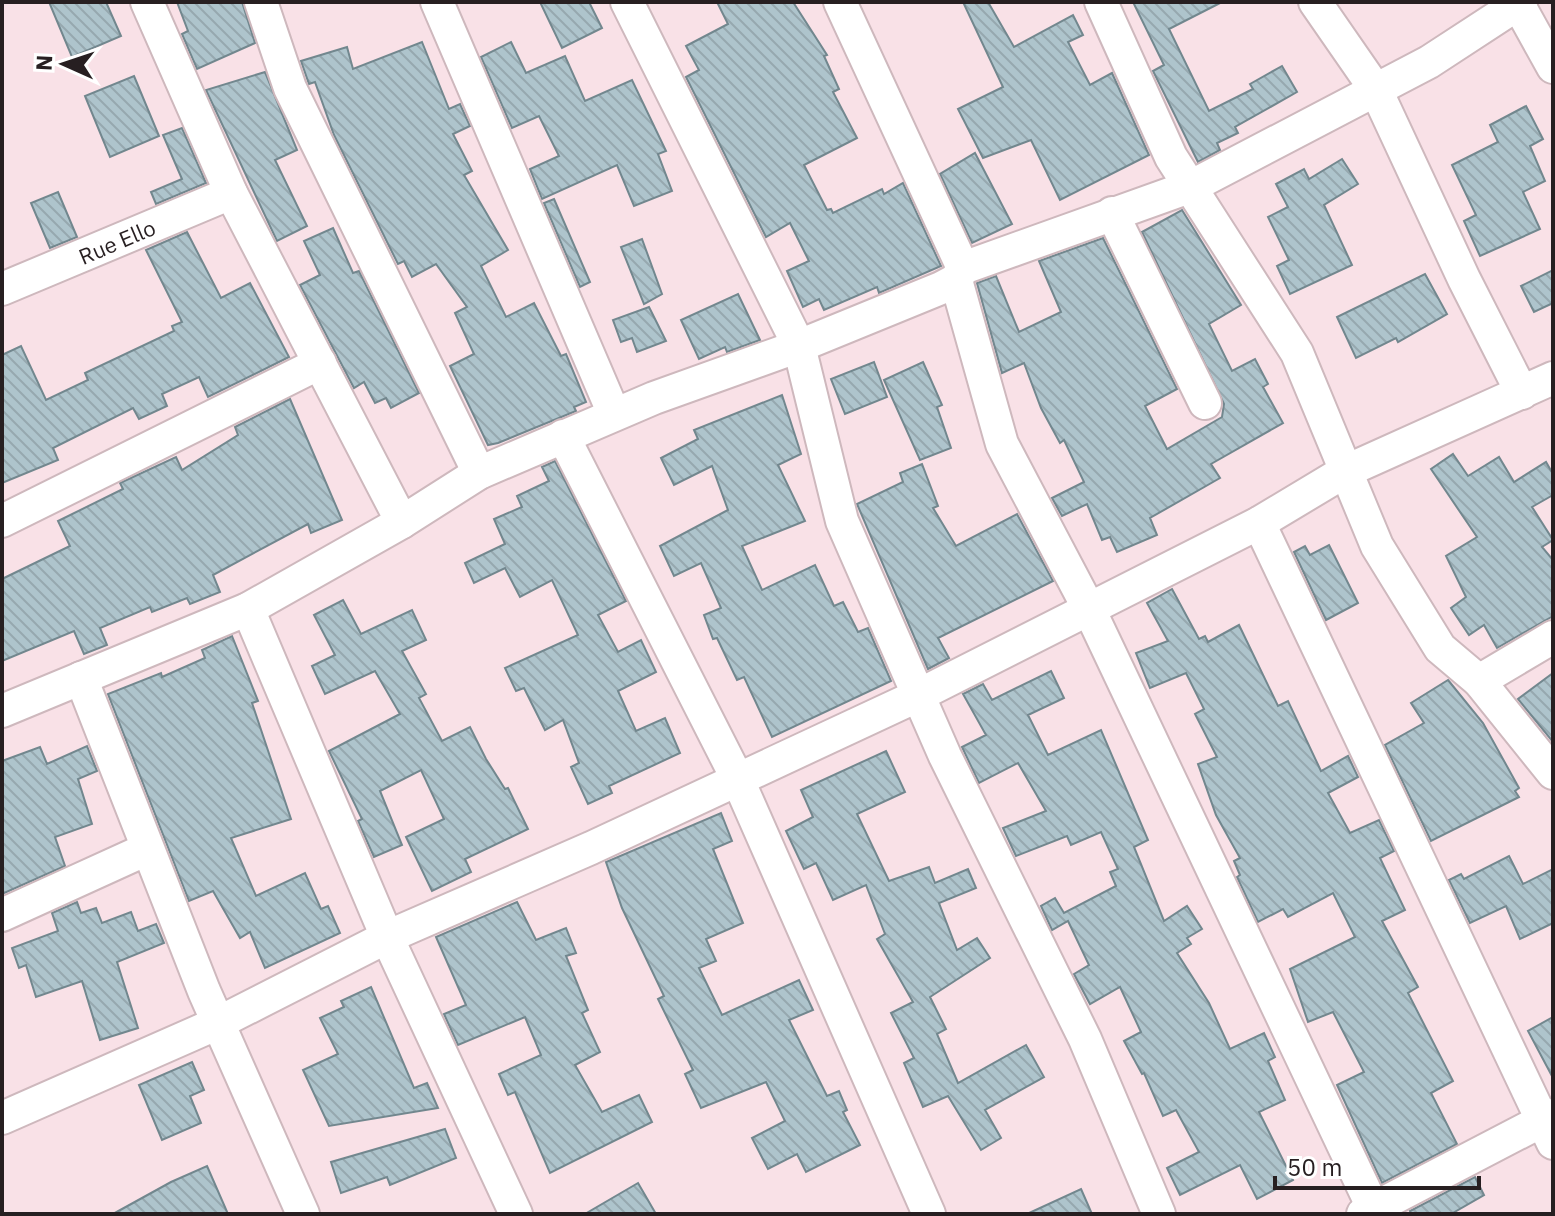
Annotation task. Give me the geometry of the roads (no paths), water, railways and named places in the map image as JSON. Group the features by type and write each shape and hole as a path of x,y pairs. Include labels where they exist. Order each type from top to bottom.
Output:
{"street":[{"path":"147,2 231,193 402,522"},
{"path":"261,2 290,88 479,473"},
{"path":"437,2 614,414"},
{"path":"627,2 799,346 842,521 917,696 1085,1039 1159,1214"},
{"path":"840,2 959,274 1002,444 1089,609 1371,1212 1550,1126 1259,523"},
{"path":"1101,2 1171,157 1297,353 1377,546 1440,648 1479,681 1553,773"},
{"path":"1315,2 1376,90 1464,279 1522,393"},
{"path":"2,711 248,609 402,522 479,473 614,414 799,346 959,274 1112,213 1192,186 1429,62 1518,3 1553,67"},
{"name":"Rue Ello","path":"2,289 231,193"},
{"path":"1112,213 1205,403"},
{"path":"2,521 320,363"},
{"path":"2,1118 218,1023 387,937 917,696 1259,523 1344,472 1553,378"},
{"path":"563,436 738,780 929,1214"},
{"path":"248,609 387,937 516,1214"},
{"path":"1479,681 1553,637"},
{"path":"81,678 218,1023 303,1214"},
{"path":"2,915 147,849"}]}
